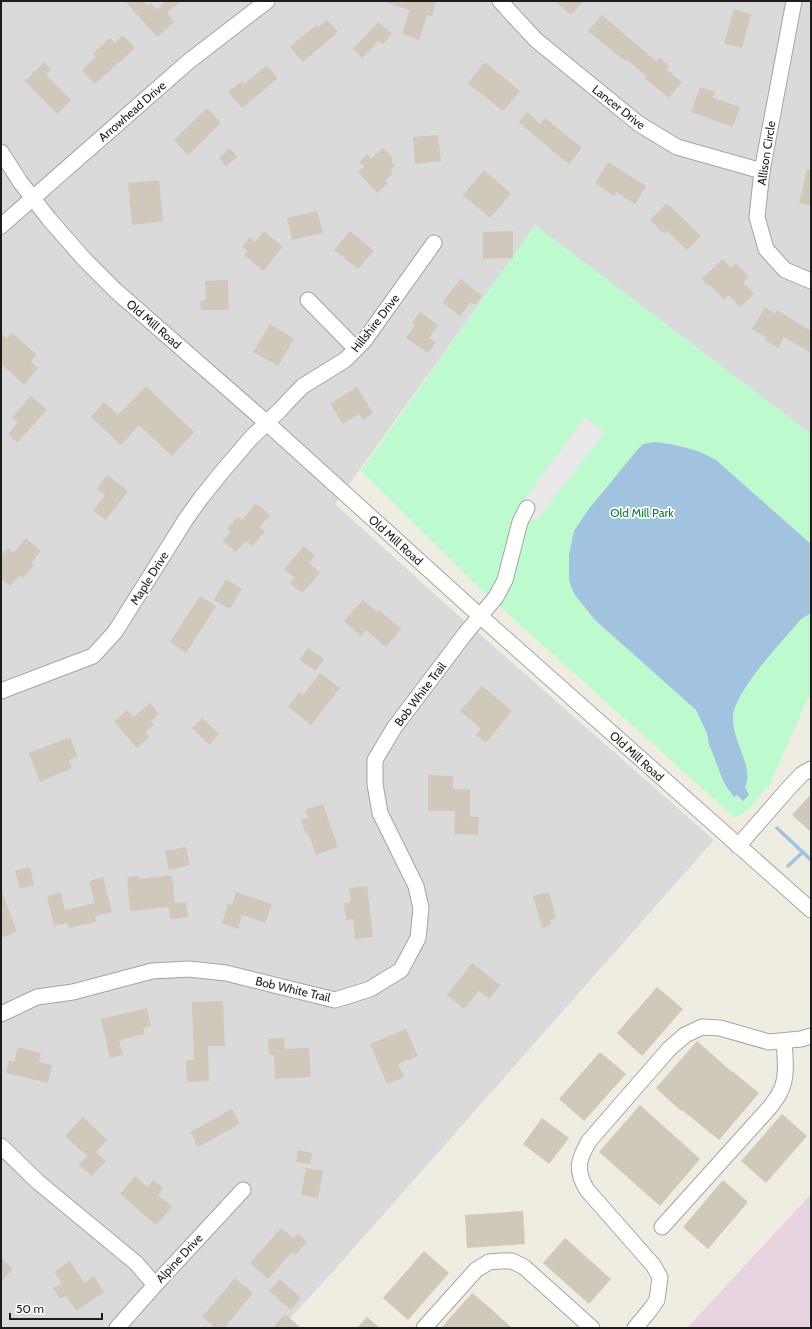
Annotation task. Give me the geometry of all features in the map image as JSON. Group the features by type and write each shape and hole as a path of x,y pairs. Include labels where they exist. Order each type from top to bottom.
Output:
{"street":[{"name":"Arrowhead Drive","path":"1,226 188,62 267,1"},
{"name":"Lancer Drive","path":"500,1 536,40 639,124 678,147 762,171"},
{"name":"Allison Circle","path":"794,1 762,171 757,216 766,249 786,270 811,281"},
{"name":"Old Mill Road","path":"1,152 32,198 65,239 94,270 811,910"},
{"name":"Hillshire Drive","path":"267,423 303,386 345,360 364,341 434,243"},
{"path":"308,300 356,348"},
{"name":"Maple Drive","path":"1,691 93,656 115,632 186,518 251,438 267,423"},
{"name":"Bob White Trail","path":"1,1014 37,997 73,992 152,971 189,969 226,973 334,1000 370,989 401,970 418,938 420,908 416,886 380,813 374,784 375,760 394,728 496,597 505,580 520,522 527,508"},
{"path":"738,846 802,774 811,769"},
{"path":"635,1328 657,1300 660,1277 653,1265 587,1190 581,1179 581,1155 589,1141 669,1049 685,1035 702,1027 720,1028 769,1042 801,1039 811,1036"},
{"path":"662,1227 771,1106 781,1091 785,1064 784,1041"},
{"path":"1,1146 38,1182 136,1263 155,1285"},
{"name":"Alpine Drive","path":"117,1328 243,1190"},
{"path":"424,1328 476,1270 489,1262 501,1261 512,1261 524,1267 583,1325"}],"shaded area":[{"path":"1,1 811,1 811,434 535,226 335,504 450,608 714,840 337,1267 281,1328 1,1328"},
{"path":"585,417 605,432 536,521 515,512"},
{"path":"811,1194 811,1328 687,1328"}],"green space":[{"name":"Old Mill Park","path":"535,225 811,434 811,696 807,700 770,784 748,810 735,818 475,584 361,471"}],"water":[{"path":"654,442 686,448 702,453 716,460 811,544 811,613 801,619 751,679 736,705 733,716 735,734 747,772 745,787 749,795 743,801 737,795 734,797 726,786 709,744 707,733 696,710 595,620 575,595 569,579 569,555 574,531 588,510 638,449 643,444"}],"building":[{"path":"125,1 143,1 148,6 151,3 157,9 166,1 181,1 167,13 174,22 157,37"},
{"path":"389,1 436,1 432,16 427,15 419,40 402,34 410,10 388,3"},
{"path":"555,1 584,1 571,15"},
{"path":"734,9 751,14 742,48 724,44"},
{"path":"602,15 656,61 659,57 669,66 666,69 682,82 669,98 644,78 647,76 626,59 625,61 588,31"},
{"path":"327,20 338,32 303,62 290,47 316,25 318,27"},
{"path":"378,22 392,34 383,44 379,41 362,58 353,49"},
{"path":"123,35 135,48 95,84 82,70 96,57 93,53 110,38 115,43"},
{"path":"44,62 51,70 46,75 71,100 57,114 25,81"},
{"path":"485,62 520,91 503,111 468,83"},
{"path":"267,65 278,78 242,108 228,92 242,81 244,84"},
{"path":"700,87 715,92 713,98 740,107 733,127 691,112"},
{"path":"207,108 221,123 188,155 174,140"},
{"path":"527,112 540,124 545,118 582,148 569,164 519,122"},
{"path":"438,135 441,161 415,164 413,137"},
{"path":"230,148 237,157 226,167 219,158"},
{"path":"383,148 393,158 391,161 395,166 390,171 392,174 385,181 388,183 377,193 358,172 364,167 359,162 367,154 371,159"},
{"path":"608,162 646,186 635,204 616,192 614,196 595,183"},
{"path":"484,170 511,194 490,218 463,195"},
{"path":"807,170 811,170 811,206 799,203"},
{"path":"159,180 163,221 132,225 128,183"},
{"path":"667,203 701,236 687,250 667,231 664,234 650,220"},
{"path":"317,211 323,233 292,240 287,218"},
{"path":"264,231 283,247 263,271 244,255 248,251 242,246 250,237 255,242"},
{"path":"350,231 374,251 358,269 334,250"},
{"path":"513,231 513,258 483,259 483,232"},
{"path":"723,259 731,268 736,263 749,277 743,282 754,294 740,307 729,295 724,300 710,285 708,286 701,279"},
{"path":"461,279 482,296 475,305 471,302 460,316 442,302"},
{"path":"228,280 229,310 201,310 200,301 206,300 205,281"},
{"path":"765,307 775,314 777,310 811,331 811,353 784,337 778,348 765,340 767,338 752,329"},
{"path":"420,312 438,325 429,338 436,342 428,353 406,338 415,325 412,323"},
{"path":"270,324 294,339 278,366 253,352"},
{"path":"1,333 7,339 12,333 37,355 31,361 38,368 24,385 1,364"},
{"path":"146,386 194,432 172,456 139,425 121,445 91,417 104,402 118,415"},
{"path":"357,387 373,413 363,420 359,414 343,424 330,404"},
{"path":"31,396 47,410 17,443 8,434 18,422 12,417"},
{"path":"107,475 128,491 106,520 93,511 105,495 97,489"},
{"path":"256,503 270,515 260,527 265,531 252,546 246,541 236,552 223,541 231,532 227,529 238,517 242,520"},
{"path":"26,538 41,551 31,563 34,565 23,578 20,575 10,586 1,579 1,556 8,548 13,553"},
{"path":"304,546 315,556 309,563 320,573 302,593 290,583 295,578 284,569"},
{"path":"226,579 242,589 230,609 214,600"},
{"path":"200,596 216,606 186,653 170,642"},
{"path":"363,600 377,612 379,610 401,629 386,647 366,630 361,636 344,621"},
{"path":"308,648 324,659 316,671 299,660"},
{"path":"320,673 340,688 311,725 288,707 299,692 303,695"},
{"path":"482,686 512,711 486,743 476,735 481,729 460,711"},
{"path":"150,703 159,714 151,722 154,725 145,732 149,737 137,748 114,722 127,710 134,717"},
{"path":"202,718 219,734 209,745 192,728"},
{"path":"70,737 78,757 69,760 72,768 40,782 29,753"},
{"path":"428,775 453,776 453,789 470,789 470,817 479,817 478,835 454,834 455,811 428,811"},
{"path":"811,794 811,832 792,815"},
{"path":"323,804 338,847 316,855 308,833 306,834 301,820 308,818 305,810"},
{"path":"186,847 190,865 169,870 165,851"},
{"path":"30,867 34,885 20,889 15,871"},
{"path":"172,875 175,903 186,902 188,917 170,919 169,907 130,911 127,877 139,876 139,879"},
{"path":"103,877 112,912 95,916 96,922 69,928 67,923 54,926 47,896 61,892 65,910 95,903 89,881"},
{"path":"367,886 373,937 355,939 353,919 346,920 344,903 351,902 349,888"},
{"path":"1,892 17,932 1,938"},
{"path":"236,892 272,904 265,923 242,915 238,929 222,923 228,904 232,905"},
{"path":"549,892 556,918 550,920 551,925 542,928 533,896"},
{"path":"472,963 500,985 489,999 479,991 464,1009 447,995"},
{"path":"657,987 683,1009 642,1056 617,1033"},
{"path":"223,1001 225,1046 208,1046 209,1081 187,1082 186,1060 194,1060 192,1002"},
{"path":"147,1008 151,1026 143,1028 145,1034 119,1040 123,1055 110,1058 101,1019"},
{"path":"406,1029 418,1056 398,1064 404,1077 387,1084 370,1044"},
{"path":"284,1038 285,1049 309,1048 311,1077 275,1079 274,1055 269,1055 268,1039"},
{"path":"697,1041 732,1072 759,1093 719,1140 682,1110 681,1111 656,1088"},
{"path":"18,1047 41,1053 39,1062 52,1065 48,1083 6,1073 9,1060 14,1062"},
{"path":"600,1052 626,1074 584,1121 559,1099"},
{"path":"640,1105 700,1159 660,1206 599,1152"},
{"path":"232,1109 240,1124 198,1147 190,1132"},
{"path":"782,1114 807,1136 766,1183 741,1161"},
{"path":"83,1117 107,1140 96,1152 106,1161 92,1176 79,1165 87,1156 65,1136"},
{"path":"542,1118 569,1138 549,1164 523,1144"},
{"path":"298,1150 312,1153 310,1164 296,1162"},
{"path":"306,1168 323,1171 318,1198 301,1195"},
{"path":"135,1176 148,1187 153,1180 163,1188 158,1195 172,1207 156,1225 120,1194"},
{"path":"723,1180 748,1202 708,1249 683,1227"},
{"path":"523,1211 525,1244 467,1248 465,1215"},
{"path":"281,1228 293,1238 298,1233 307,1242 295,1255 292,1252 268,1279 250,1263"},
{"path":"565,1238 611,1279 589,1304 543,1263"},
{"path":"424,1251 449,1273 408,1320 383,1298"},
{"path":"1,1258 13,1269 1,1282"},
{"path":"70,1261 84,1283 94,1276 104,1292 76,1311 66,1296 60,1299 53,1288 62,1283 54,1272"},
{"path":"235,1278 253,1293 224,1328 216,1328 202,1317"},
{"path":"280,1279 301,1298 291,1310 269,1291"},
{"path":"472,1293 490,1308 512,1328 441,1328"},
{"path":"285,1314 301,1328 273,1328"},
{"path":"367,1317 380,1328 357,1328"}],"waterway":[{"path":"777,828 811,860"},
{"path":"788,866 803,852"}]}
